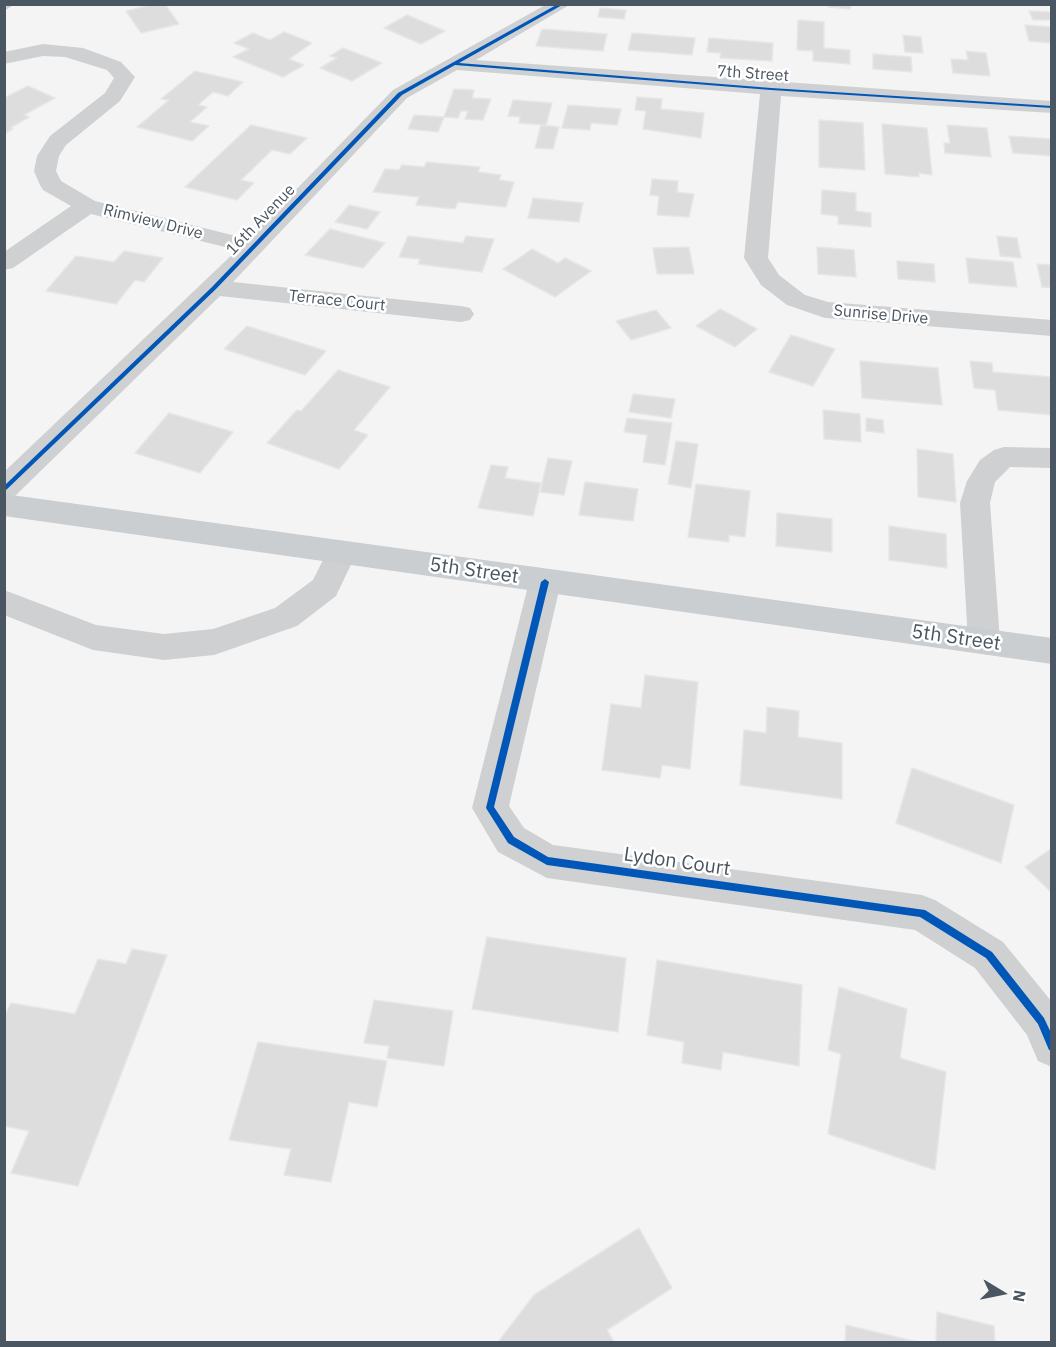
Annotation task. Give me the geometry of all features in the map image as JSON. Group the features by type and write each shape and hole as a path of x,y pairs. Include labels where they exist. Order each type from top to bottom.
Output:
{"main road":[{"name":"5th Street","path":"4,504 545,582 1052,651"}],"street":[{"name":"16th Avenue","path":"4,490 214,288 400,94 562,4"},
{"name":"Rimview Drive","path":"4,58 42,50 65,51 83,54 114,66 125,77 113,96 58,141 48,156 45,171 51,185 87,206 253,248"},
{"name":"7th Street","path":"453,64 771,90 1052,107"},
{"name":"Sunrise Drive","path":"771,90 756,258 770,280 796,300 825,310 1052,328"},
{"name":"Rimview Drive","path":"4,263 87,206"},
{"name":"Terrace Court","path":"214,288 461,314"},
{"path":"984,642 975,503 981,481 990,467 1004,457 1052,458"},
{"path":"4,602 93,637 164,647 214,642 286,617 325,588 342,552"},
{"name":"Lydon Court","path":"545,582 490,808 511,840 547,861 922,913 989,955 1041,1021 1052,1047"}],"building":[{"path":"154,4 165,4 179,24 141,33 126,11"},
{"path":"828,4 851,4 850,9 828,7"},
{"path":"600,8 626,10 624,19 598,17"},
{"path":"1029,11 1051,12 1052,20 1033,20"},
{"path":"407,15 445,31 421,44 384,28"},
{"path":"798,20 824,22 824,48 850,50 850,64 813,61 813,51 797,50"},
{"path":"1025,25 1052,27 1052,43 1029,41"},
{"path":"542,29 607,34 603,51 536,46"},
{"path":"284,32 312,43 289,59 304,65 283,77 233,57 249,49 234,43 253,33 270,40"},
{"path":"632,33 695,38 692,55 628,50"},
{"path":"903,35 921,37 923,53 905,52"},
{"path":"709,38 773,43 772,61 720,58 721,53 707,52"},
{"path":"343,48 382,63 352,81 320,68 337,58 330,56"},
{"path":"966,51 986,53 990,76 953,73 951,59 968,60"},
{"path":"873,54 911,57 912,72 873,69"},
{"path":"195,71 243,82 228,96 213,92 198,105 207,107 190,122 209,126 192,141 137,127 169,100 161,99"},
{"path":"28,86 55,98 24,115 29,117 4,134 4,98"},
{"path":"454,89 474,90 472,98 491,99 483,120 465,119 468,111 461,111 458,118 444,117"},
{"path":"637,97 662,99 661,109 704,113 701,138 643,129 646,111 635,110"},
{"path":"513,100 552,103 546,125 519,123 520,117 508,116"},
{"path":"568,105 621,109 617,125 591,123 590,130 562,128"},
{"path":"414,115 444,117 438,132 408,129"},
{"path":"819,120 863,123 865,170 819,167"},
{"path":"882,124 927,128 932,175 919,173 919,177 885,174"},
{"path":"251,125 307,138 290,154 272,150 241,180 254,183 237,200 185,187"},
{"path":"541,125 559,127 553,149 535,148"},
{"path":"947,125 987,128 991,157 945,153 944,143 950,143"},
{"path":"1009,136 1052,139 1052,156 1013,153"},
{"path":"427,162 480,167 478,172 501,175 499,180 514,182 506,207 458,202 455,209 416,205 419,197 373,192 385,169 399,170 402,165 424,167"},
{"path":"652,179 678,181 677,192 694,194 689,217 657,215 659,196 650,195"},
{"path":"822,190 856,193 856,211 871,213 871,227 838,224 838,216 821,214"},
{"path":"533,198 583,203 579,222 528,218"},
{"path":"349,205 380,212 367,229 335,222"},
{"path":"330,229 385,243 363,268 305,255"},
{"path":"408,236 463,243 466,236 494,239 482,272 418,264 420,259 399,257"},
{"path":"997,236 1017,238 1021,258 1000,256"},
{"path":"689,247 694,274 657,274 653,248"},
{"path":"817,247 854,250 856,277 818,274"},
{"path":"532,249 558,263 565,258 591,271 555,297 503,269"},
{"path":"124,251 163,258 144,282 135,280 116,304 46,291 76,256 114,262"},
{"path":"966,258 1013,262 1017,287 969,283"},
{"path":"897,261 934,264 935,282 898,279"},
{"path":"1037,264 1052,265 1052,288 1042,287"},
{"path":"720,309 757,329 735,347 696,326"},
{"path":"656,310 671,328 631,340 616,321"},
{"path":"247,326 326,351 305,375 224,349"},
{"path":"791,335 835,349 813,386 769,372"},
{"path":"860,361 938,368 942,405 862,398"},
{"path":"970,361 992,363 993,372 1052,377 1052,415 998,410 995,390 974,388"},
{"path":"338,370 390,387 354,430 368,435 339,469 267,443 297,410 301,411"},
{"path":"633,394 675,399 671,418 629,412"},
{"path":"823,410 860,414 861,442 824,439"},
{"path":"169,413 233,432 200,473 135,453"},
{"path":"627,418 672,423 665,465 643,462 647,435 624,432"},
{"path":"866,418 883,420 884,433 866,431"},
{"path":"676,441 698,444 691,488 668,484"},
{"path":"917,449 953,454 956,502 918,497"},
{"path":"548,458 572,461 564,495 540,492"},
{"path":"491,465 508,467 505,478 541,483 533,516 478,508"},
{"path":"585,482 638,489 633,521 579,515"},
{"path":"696,484 750,491 745,537 729,535 729,542 688,537"},
{"path":"777,513 832,519 832,552 776,546"},
{"path":"889,526 946,534 947,568 889,560"},
{"path":"645,675 698,682 690,769 662,765 660,778 602,770 611,704 641,708"},
{"path":"767,707 799,711 798,737 842,743 842,799 740,785 744,730 766,733"},
{"path":"912,768 1014,805 1001,863 896,823"},
{"path":"1052,848 1052,893 1025,867"},
{"path":"487,937 626,958 618,1032 472,1009"},
{"path":"132,949 167,955 78,1186 11,1173 29,1131 4,1126 4,1017 11,1003 75,1014 98,959 126,964"},
{"path":"657,960 802,985 799,1066 723,1052 721,1070 682,1063 684,1042 647,1035"},
{"path":"839,987 907,1009 900,1058 946,1072 935,1170 828,1134 841,1054 828,1050"},
{"path":"374,1000 453,1011 444,1066 387,1058 389,1046 364,1043"},
{"path":"258,1042 387,1061 377,1107 349,1102 331,1182 284,1175 291,1149 229,1140"},
{"path":"639,1228 672,1288 607,1330 614,1342 498,1342 534,1295"},
{"path":"937,1312 994,1326 995,1342 936,1342"},
{"path":"846,1325 918,1342 845,1342"}],"cycle path":[{"path":"4,490 214,288 400,94 562,4"},
{"path":"453,64 771,89 1052,107"},
{"path":"545,582 490,808 511,840 547,861 922,913 989,955 1041,1021 1052,1047"}]}
